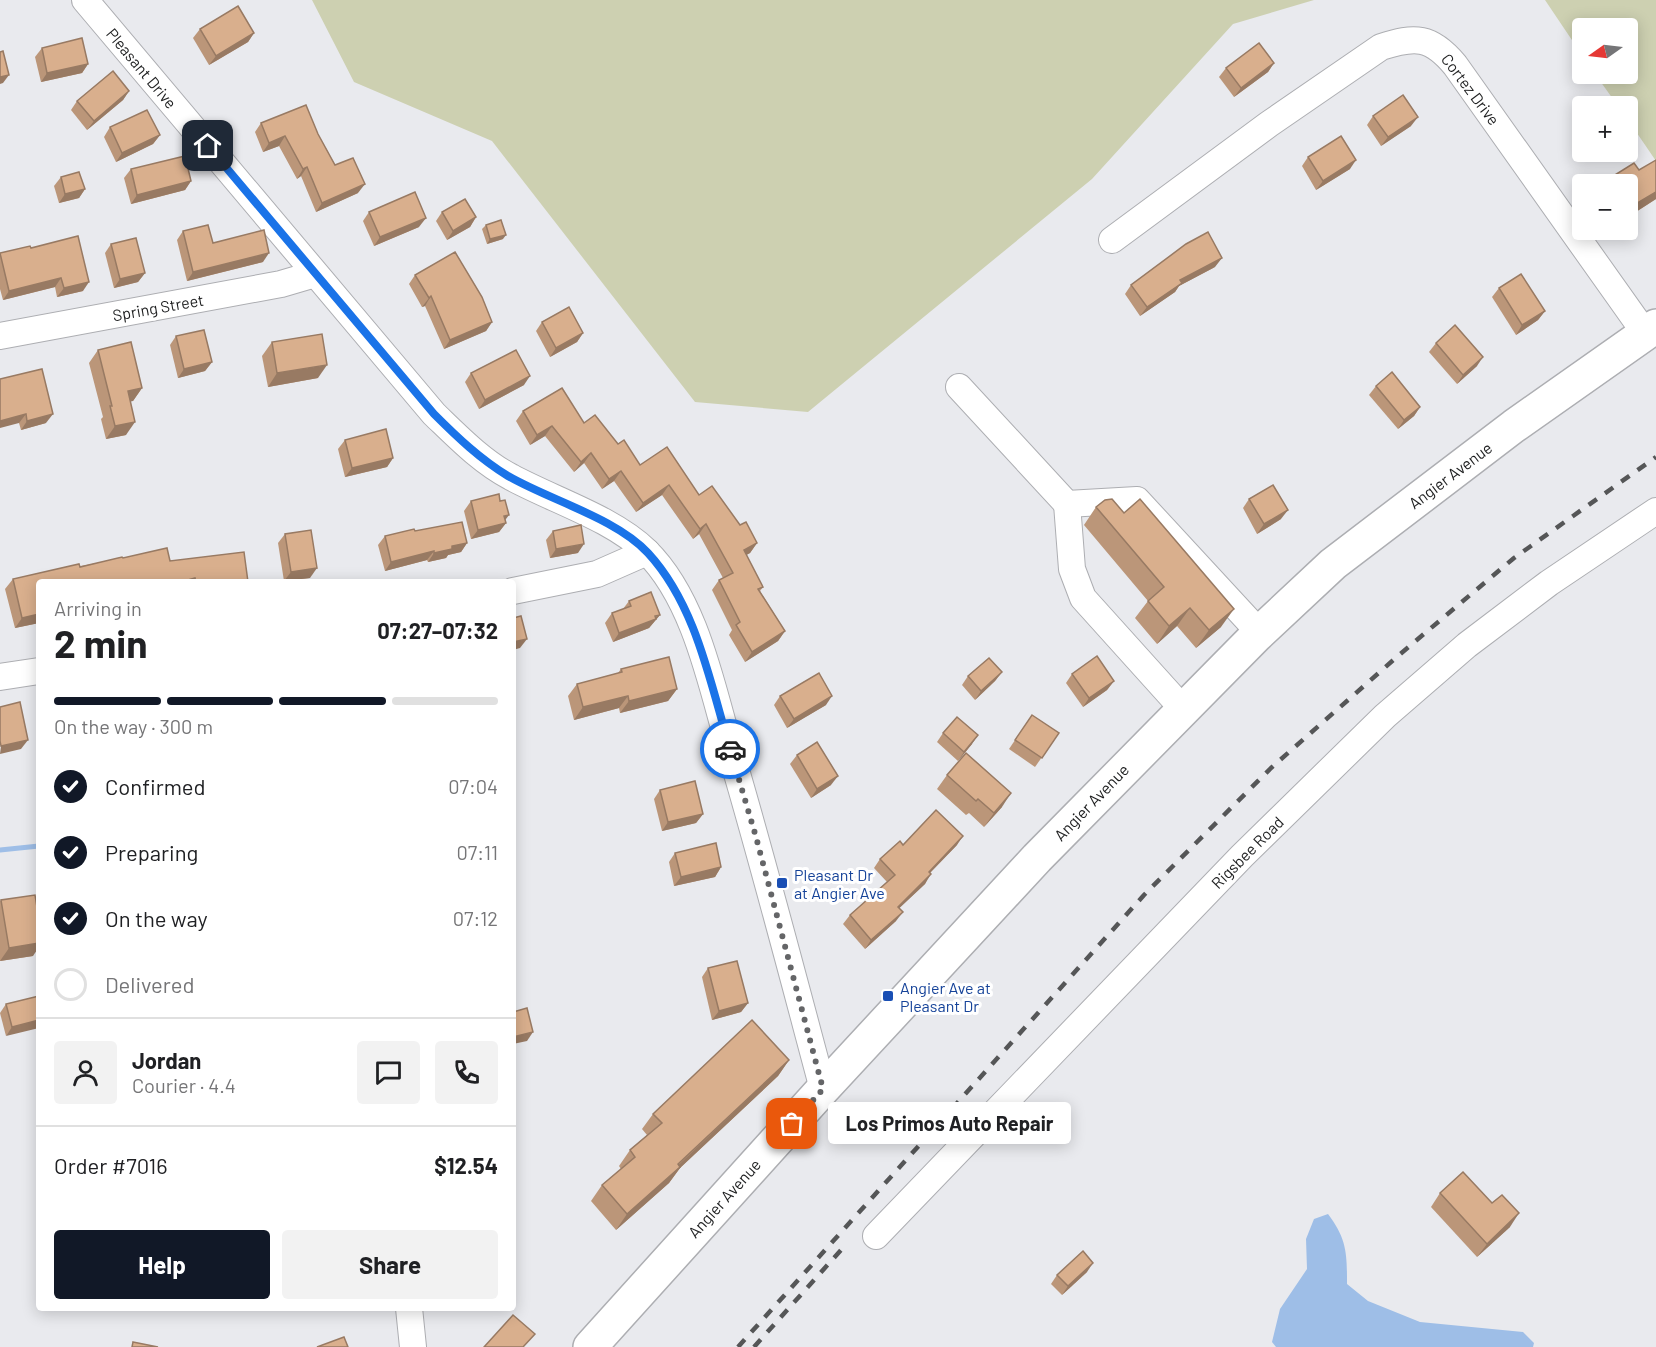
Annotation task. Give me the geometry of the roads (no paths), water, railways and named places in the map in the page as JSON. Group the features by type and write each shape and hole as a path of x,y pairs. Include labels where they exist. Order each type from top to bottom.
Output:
{"main road":[{"name":"Angier Avenue","path":"590,1347 823,1089 1037,858 1259,632 1333,564 1514,426 1651,329"}],"street":[{"name":"Pleasant Drive","path":"85,0 434,414 483,459 509,476 614,528 647,552 673,586 696,635 756,837 823,1089"},
{"name":"Cortez Drive","path":"1112,240 1269,124 1380,47 1401,40 1427,42 1433,43 1455,65 1651,329"},
{"name":"Spring Street","path":"0,336 281,284 315,274"},
{"path":"959,387 1067,504 1072,569 1083,598 1183,709"},
{"path":"1067,504 1137,500 1259,632"},
{"name":"Rigsbee Road","path":"876,1236 1242,856 1385,716 1467,645 1550,583 1656,511"},
{"path":"516,590 597,574 647,552"},
{"path":"0,677 36,671"},
{"path":"409,1311 413,1347"}],"water":[{"path":"1328,1214 1339,1231 1345,1247 1347,1284 1368,1301 1420,1322 1523,1332 1534,1343 1533,1347 1276,1347 1272,1342 1280,1309 1307,1269 1306,1239 1314,1219"}],"waterway":[{"path":"0,850 36,846"}],"railway":[{"path":"738,1347 1144,895 1271,768 1399,655 1514,558 1656,457"},
{"path":"754,1347 841,1250"}],"place":[{"name":"Pleasant Dr at Angier Ave","path":"782,883"},
{"name":"Angier Ave at Pleasant Dr","path":"888,996"},
{"name":"Los Primos Auto Repair","path":"792,1124"}]}
